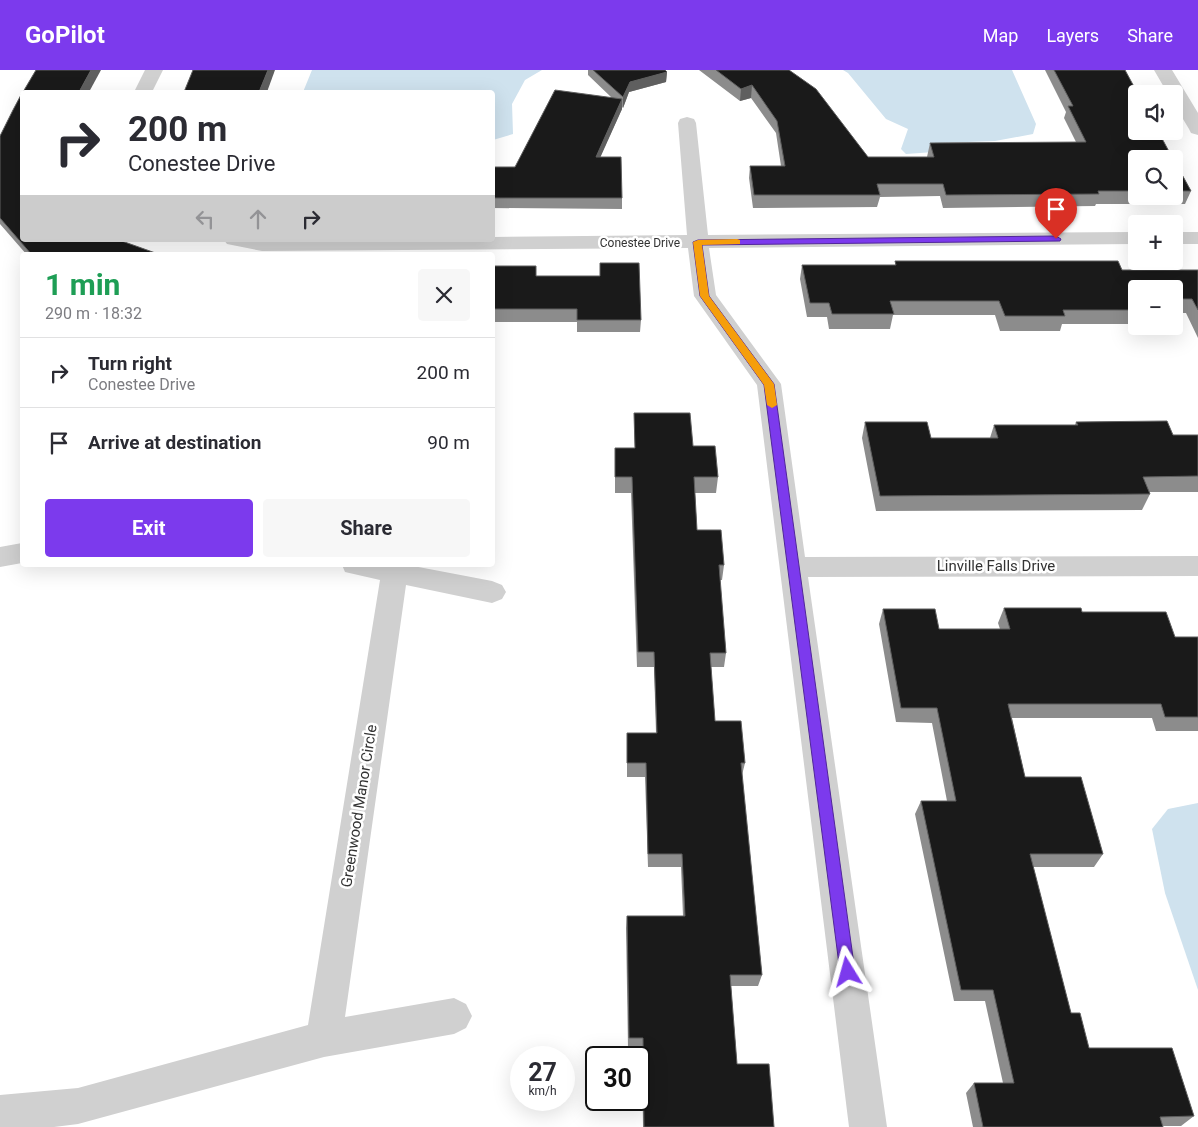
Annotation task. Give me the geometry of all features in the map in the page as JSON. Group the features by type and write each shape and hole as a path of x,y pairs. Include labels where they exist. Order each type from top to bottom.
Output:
{"street":[{"path":"144,90 154,70"},
{"path":"1163,70 1198,129"},
{"path":"688,123 698,242 705,296 769,384 868,1127"},
{"name":"Conestee Drive","path":"245,242 262,245 1128,238"},
{"path":"1183,238 1198,238"},
{"path":"0,557 20,553"},
{"name":"Linville Falls Drive","path":"794,567 1198,566"},
{"path":"364,567 492,592"},
{"name":"Greenwood Manor Circle","path":"324,1039 394,574"},
{"path":"0,1114 76,1117 324,1039 454,1016"}],"water":[{"path":"312,70 542,70 525,80 512,104 513,134 495,139 495,90 304,90"},
{"path":"843,70 1012,70 1036,124 1033,134 995,141 939,143 934,152 906,154 901,149 908,129 886,119 848,73"},
{"path":"1198,803 1198,990 1165,893 1152,829 1168,809"}],"building":[{"path":"36,70 91,70 80,90 24,90"},
{"path":"193,70 268,70 260,90 185,90"},
{"path":"593,70 665,70 667,72 630,82 623,97"},
{"path":"716,70 789,70 816,89 868,157 934,157 930,143 1086,142 1068,106 1073,106 1054,70 1125,70 1133,85 1128,85 1128,140 1163,140 1168,150 1128,150 1128,191 1098,191 1099,194 946,195 943,184 877,184 880,195 754,195 750,166 785,166 777,121 752,85 741,89"},
{"path":"555,90 622,99 596,157 621,157 622,198 495,198 495,167 515,167"},
{"path":"20,97 20,241 0,218 0,136"},
{"path":"1183,176 1191,191 1183,191"},
{"path":"21,242 125,242 153,252 29,252"},
{"path":"895,261 1118,261 1122,270 1198,270 1198,310 1192,299 1183,299 1183,280 1128,280 1128,310 1063,310 1065,316 1005,316 999,301 890,301 894,314 832,314 829,303 810,303 802,265 896,265"},
{"path":"600,263 639,263 641,320 577,320 577,309 495,309 495,266 536,266 536,276 600,276"},
{"path":"634,413 690,413 693,446 715,446 718,477 694,477 697,530 721,530 724,565 719,565 726,653 710,653 715,721 741,721 745,763 741,763 762,975 730,975 737,1064 769,1064 774,1127 644,1127 644,1111 650,1111 650,1046 643,1046 643,1038 629,1038 627,916 685,916 682,854 648,854 646,763 627,763 627,733 657,733 654,652 638,652 632,477 615,477 615,448 635,448"},
{"path":"1167,421 1173,435 1198,435 1198,476 1143,477 1150,494 880,496 865,422 927,422 931,438 998,438 994,425 1078,425 1076,422"},
{"path":"1004,608 1081,608 1082,612 1166,612 1175,637 1198,637 1198,717 1165,717 1161,704 1008,704 1025,777 1081,777 1103,854 1030,854 1071,1013 1080,1013 1089,1048 1172,1048 1194,1116 1160,1117 1163,1127 983,1127 974,1083 1014,1083 993,990 961,990 921,801 956,801 937,708 901,708 883,609 935,609 939,629 1010,629"}],"slow traffic":[{"path":"737,242 698,242 705,296 769,384 772,405"}],"route":[{"path":"848,972 769,384 705,296 698,242 1056,239"}]}
